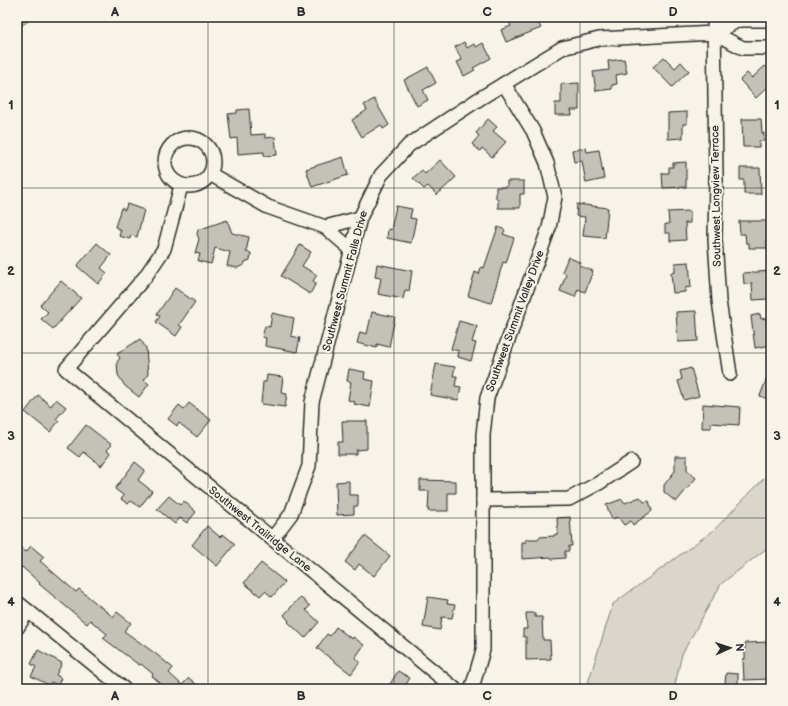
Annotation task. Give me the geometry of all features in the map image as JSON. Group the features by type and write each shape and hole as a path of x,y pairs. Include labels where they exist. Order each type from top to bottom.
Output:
{"street":[{"name":"Southwest Longview Terrace","path":"714,17 716,177 715,239 720,302 730,374"},
{"name":"Southwest Summit Falls Drive","path":"272,539 291,514 309,466 312,402 360,218 381,175 409,145 562,48 599,39 714,33 739,20 771,20"},
{"path":"714,33 743,48 771,48"},
{"name":"Southwest Summit Valley Drive","path":"471,689 483,650 483,436 487,398 549,228 555,197 547,163 533,131 504,84"},
{"path":"183,138 199,140 205,144 212,154 213,166 210,174 207,179 192,187 181,186 174,182 168,176 164,161 170,146 183,138"},
{"path":"210,174 268,208 326,227 352,250"},
{"name":"Southwest Trailridge Lane","path":"181,186 164,249 146,277 66,369 455,689"},
{"path":"326,227 360,218"},
{"path":"483,500 569,499 599,483 631,462"},
{"path":"17,602 124,689"},
{"path":"17,628 28,611"}],"shaded area":[{"path":"17,17 34,17 17,29"},
{"path":"771,471 771,545 721,584 682,654 674,689 586,689 613,604 714,530"}],"building":[{"path":"516,17 536,17 541,28 506,42 501,30 511,26 508,20"},
{"path":"464,42 467,48 474,44 476,47 483,43 491,58 473,68 475,70 464,76 457,62 462,60 455,47"},
{"path":"664,57 675,68 681,62 689,71 672,87 653,67"},
{"path":"624,59 627,73 616,75 617,84 612,85 612,89 596,91 593,72 609,70 608,61"},
{"path":"765,66 771,72 771,84 756,98 740,80 747,73 752,78"},
{"path":"428,67 436,83 423,90 428,100 417,106 404,80"},
{"path":"579,83 579,110 571,110 572,115 555,115 555,103 561,103 561,84"},
{"path":"374,99 389,125 383,129 381,125 362,137 352,120 367,110 364,105"},
{"path":"249,109 251,135 265,134 265,138 275,137 277,155 264,156 264,152 238,154 237,138 231,139 228,114 237,113 237,110"},
{"path":"687,112 687,124 683,124 683,138 668,139 668,113"},
{"path":"488,119 497,127 493,131 506,142 492,157 482,148 480,151 472,144 479,136 476,133"},
{"path":"742,119 761,119 764,141 759,141 759,147 743,147"},
{"path":"586,148 587,152 599,150 604,179 586,183 582,161 574,162 572,150"},
{"path":"343,157 348,175 312,187 306,169"},
{"path":"440,160 456,177 437,195 428,186 424,189 413,178 422,170 425,174"},
{"path":"686,162 686,187 663,188 662,173 669,173 669,167 673,167 673,163"},
{"path":"740,168 760,168 761,194 744,194 744,180 740,180"},
{"path":"507,181 524,181 524,194 520,194 520,208 498,208 496,187 507,187"},
{"path":"127,204 144,210 137,237 131,235 130,239 119,236 121,230 115,227 121,208 125,210"},
{"path":"577,204 608,208 605,238 583,236 585,217 576,216"},
{"path":"396,206 412,209 410,218 416,219 411,243 387,238 388,229 391,230"},
{"path":"690,211 690,223 685,223 686,240 670,241 670,233 665,233 665,224 669,224 668,212"},
{"path":"227,220 232,233 249,237 246,252 251,253 250,260 237,268 227,266 230,252 215,248 211,264 198,261 200,254 195,253 199,239 197,234 198,230"},
{"path":"739,221 767,221 767,248 749,248 749,243 746,243 745,234 740,234"},
{"path":"498,227 505,230 503,234 514,238 506,263 503,262 491,303 468,296 475,272 479,274 481,267 484,268"},
{"path":"97,243 111,255 101,268 107,273 98,284 77,266"},
{"path":"300,245 311,252 302,266 317,275 313,281 316,283 310,294 281,276"},
{"path":"568,257 581,263 580,266 593,271 585,292 578,289 575,297 560,291 566,274 562,272"},
{"path":"689,262 691,287 685,288 685,292 673,293 671,273 675,272 675,263"},
{"path":"377,264 412,271 409,291 405,290 403,299 378,294 381,278 375,277"},
{"path":"771,271 771,291 769,291 769,299 753,300 752,283 744,284 743,273"},
{"path":"61,281 81,298 53,329 41,319 48,312 40,305"},
{"path":"175,288 195,302 179,325 182,327 176,336 156,322 160,316 157,314"},
{"path":"696,311 698,341 678,342 676,312"},
{"path":"372,312 395,317 389,347 377,344 377,348 357,343 360,332 367,334"},
{"path":"272,313 294,318 291,336 300,338 297,352 265,346 266,338 262,337 265,326 270,327"},
{"path":"760,314 761,319 766,318 768,333 771,332 771,345 755,348 751,316"},
{"path":"459,321 477,326 472,342 476,343 471,361 458,357 459,351 451,349"},
{"path":"140,339 146,348 148,374 144,380 149,384 139,397 125,386 118,375 117,362 120,358 117,354"},
{"path":"436,364 455,367 453,376 457,376 455,386 461,387 458,400 430,395"},
{"path":"691,368 699,396 684,400 678,381 682,379 680,371"},
{"path":"349,369 365,372 364,379 374,381 370,407 354,404 355,402 348,400 351,382 347,381"},
{"path":"771,370 771,400 760,396"},
{"path":"267,375 283,377 281,393 287,394 285,407 261,404 263,382 266,382"},
{"path":"38,395 51,406 56,399 66,407 56,419 59,421 50,432 25,412"},
{"path":"189,403 211,420 197,437 179,423 177,426 168,419 179,405 184,409"},
{"path":"703,404 740,407 739,425 711,423 711,428 702,428"},
{"path":"342,421 367,421 367,449 356,450 356,454 338,454 338,442 343,442"},
{"path":"86,425 112,445 107,450 111,453 101,466 84,452 80,457 68,448"},
{"path":"675,456 687,456 687,470 696,478 676,502 664,492 664,485 675,471"},
{"path":"135,462 145,470 138,480 152,491 140,507 131,501 128,504 121,499 124,496 115,489"},
{"path":"420,480 456,481 456,493 448,493 448,511 428,511 429,491 420,491"},
{"path":"349,481 349,495 358,495 358,506 354,506 354,514 337,515 336,482"},
{"path":"169,496 180,505 184,501 196,512 187,523 180,518 175,524 157,509"},
{"path":"640,497 644,502 649,501 652,511 633,525 631,521 624,525 618,517 612,519 606,505 622,499 625,503"},
{"path":"570,517 572,546 569,546 569,551 565,551 565,558 552,559 551,557 522,559 522,542 526,542 526,539 539,539 539,537 554,536 558,534 557,518"},
{"path":"207,526 220,537 223,534 235,544 217,566 192,545"},
{"path":"365,536 390,556 374,576 359,564 355,570 345,562"},
{"path":"17,544 26,552 31,546 44,557 40,561 76,592 79,589 113,617 117,612 131,623 124,631 173,668 169,673 182,685 189,678 202,689 167,689 141,664 139,665 103,638 107,634 90,620 87,624 39,584 40,583 22,567 17,573"},
{"path":"261,563 285,582 272,597 265,591 260,596 244,583"},
{"path":"300,597 310,606 306,610 319,622 305,638 288,622 289,621 284,615"},
{"path":"428,597 448,600 447,604 455,605 452,618 442,617 440,630 423,627"},
{"path":"526,613 535,613 535,617 542,617 543,640 550,640 551,659 526,660 526,637 523,637 523,629 527,629"},
{"path":"336,627 352,639 353,637 364,645 355,658 360,662 351,674 317,648 327,634 330,636"},
{"path":"771,642 771,679 744,680 743,659 745,659 745,643"},
{"path":"38,650 62,663 56,675 61,678 58,685 51,682 49,685 31,676 36,667 31,664"},
{"path":"398,671 410,678 403,689 387,689"},
{"path":"726,673 738,674 738,685 725,684"}]}
